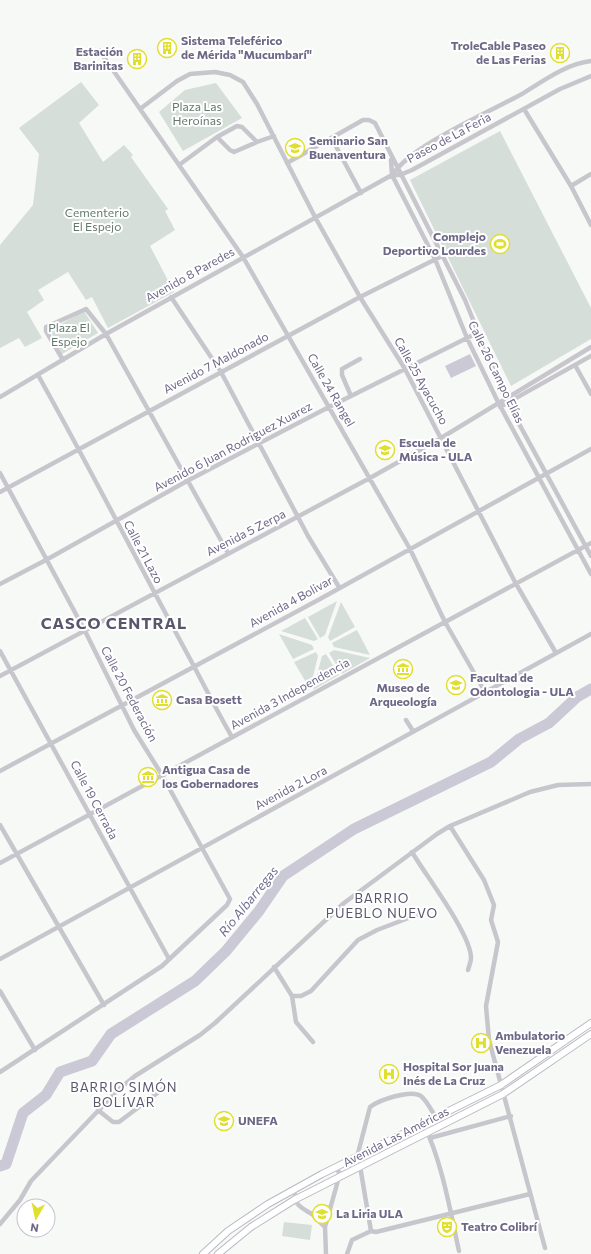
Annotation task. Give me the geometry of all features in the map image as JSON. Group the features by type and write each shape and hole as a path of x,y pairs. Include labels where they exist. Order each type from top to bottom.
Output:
{"street":[{"name":"Calle 24 Rangel","path":"99,50 243,257 410,549 445,622 485,692"},
{"name":"Paseo de La Feria","path":"392,175 397,168 442,136 521,94 552,75 571,66 591,61"},
{"name":"Calle 25 Ayacucho","path":"140,109 177,81 190,74 208,71 230,75 243,82 257,104 315,217 360,297 405,369 515,582 556,653"},
{"name":"Paseo de La Feria","path":"392,175 400,175 560,89 591,76"},
{"path":"524,109 571,186 591,225"},
{"path":"287,163 332,139 363,120 369,120 375,123 390,156 392,175"},
{"path":"180,165 218,137 239,126 257,142"},
{"path":"218,137 230,150 234,152 274,136"},
{"path":"332,139 360,193"},
{"name":"Calle 26 Campo Elías","path":"390,156 444,255 465,300 505,398 591,556"},
{"path":"571,186 591,174"},
{"name":"Calle 26 Campo Elías","path":"392,175 435,259 467,338 499,405 591,574"},
{"name":"Avenido 8 Paredes","path":"0,397 171,297 392,175"},
{"name":"Avenido 7 Maldonado","path":"0,492 148,410 360,297 444,255"},
{"path":"171,297 221,372 258,445 339,587"},
{"path":"62,360 46,331 46,327 85,308 106,334 228,553"},
{"name":"Avenido 6 Juan Rodriguez Xuarez","path":"0,584 187,481 329,407 478,333"},
{"path":"499,405 505,398 591,347"},
{"path":"499,405 508,403 591,356"},
{"path":"351,396 342,375 342,369 360,359"},
{"path":"575,365 591,394"},
{"name":"Calle 21 Lazo","path":"38,375 80,449 154,594 232,737"},
{"name":"Avenida 5 Zerpa","path":"0,676 228,553 299,517 499,405"},
{"name":"Avenida 4 Bolivar","path":"0,770 194,667 591,449"},
{"name":"Calle 20 Federación","path":"0,473 85,631 121,705 162,775 229,896 229,902 169,959"},
{"name":"Avenida 3 Independencia","path":"0,863 91,815 445,622 515,582 591,542"},
{"name":"Avenida 2 Lora","path":"0,959 201,847 345,771 413,731 591,634"},
{"name":"Calle 19 Cerrada","path":"0,651 169,959"},
{"path":"406,720 413,731"},
{"path":"0,1224 20,1200 28,1185 98,1110 130,1080 200,1035 215,1023 344,903 412,852 450,826 530,792 558,785 591,784"},
{"path":"0,825 104,1005"},
{"path":"450,826 484,880 494,905 491,920 498,942 486,1006 489,1040 503,1094 511,1116 545,1248"},
{"path":"412,852 459,926 467,942 471,959 468,970"},
{"path":"292,996 301,996 311,991 358,940 377,930 419,914"},
{"path":"0,1072 104,1005 169,959"},
{"path":"274,967 292,996 296,1022 312,1042"},
{"path":"0,991 35,1050"},
{"name":"Avenida Las Américas","path":"203,1254 215,1242 246,1218 295,1188 424,1125 501,1085 591,1023"},
{"name":"Avenida Las Américas","path":"218,1254 250,1227 294,1200 360,1166 429,1135 503,1094 591,1034"},
{"path":"98,1110 113,1122 119,1122 164,1088"},
{"path":"357,1158 370,1107 375,1103 403,1094 417,1094 423,1097 436,1118"},
{"path":"429,1135 511,1116"},
{"path":"424,1125 429,1135 451,1214 459,1251"},
{"path":"360,1166 371,1231"},
{"path":"326,1254 324,1227 340,1177 339,1172 335,1168"},
{"path":"295,1188 294,1200 300,1208 312,1214 324,1227"},
{"path":"347,1254 352,1240 371,1231 376,1232 530,1194"},
{"path":"312,1214 330,1207"}],"green space":[{"name":"Cementerio El Espejo","path":"81,82 99,105 79,123 103,162 124,145 133,155 131,157 168,209 165,211 175,230 150,246 174,292 108,328 92,297 86,300 68,272 38,290 44,300 27,312 42,338 25,347 19,338 0,348 0,245 33,205 39,154 19,128"},
{"name":"Plaza Las Heroínas","path":"216,83 242,118 183,151 159,112 185,90"},
{"name":"Complejo Deportivo Lourdes","path":"500,131 591,308 591,339 511,386 410,180"},
{"name":"Plaza El Espejo","path":"84,311 98,333 62,354 50,330"},
{"path":"337,601 325,635 320,638 308,617"},
{"path":"341,602 355,627 330,641 328,637"},
{"path":"305,618 318,639 314,641 281,631"},
{"path":"357,630 370,655 334,647 332,643"},
{"path":"279,634 312,645 314,649 293,659"},
{"path":"334,650 370,658 342,674 329,653"},
{"path":"316,652 318,656 310,689 294,662"},
{"path":"326,654 339,675 313,690 322,656"},
{"path":"284,1222 312,1225 310,1240 282,1236"}],"shaded area":[{"path":"470,354 476,366 451,378 445,366"}],"waterway":[{"name":"Río Albarregas","path":"0,1166 6,1164 23,1113 46,1095 60,1072 92,1061 111,1034 195,981 226,951 259,911 283,876 354,829 491,762 519,739 549,723 577,697 591,689"}],"place":[{"name":"Sistema Teleférico de Mérida \"Mucumbarí\"","path":"167,48"},
{"name":"TroleCable Paseo de Las Ferias","path":"560,53"},
{"name":"Estación Barinitas","path":"137,59"},
{"name":"Seminario San Buenaventura","path":"295,148"},
{"name":"Complejo Deportivo Lourdes","path":"500,244"},
{"name":"Escuela de Música - ULA","path":"385,450"},
{"name":"Museo de Arqueología","path":"403,669"},
{"name":"Facultad de Odontologia - ULA","path":"456,685"},
{"name":"Casa Bosett","path":"162,700"},
{"name":"Antigua Casa de los Gobernadores","path":"148,777"},
{"name":"Ambulatorio Venezuela","path":"481,1043"},
{"name":"Hospital Sor Juana Inés de La Cruz","path":"389,1074"},
{"name":"UNEFA","path":"224,1121"},
{"name":"La Liria ULA","path":"322,1214"},
{"name":"Teatro Colibrí","path":"447,1227"}],"district":[{"name":"CASCO CENTRAL","path":"114,623"},
{"name":"BARRIO PUEBLO NUEVO","path":"382,906"},
{"name":"BARRIO SIMÓN BOLÍVAR","path":"124,1094"}]}
